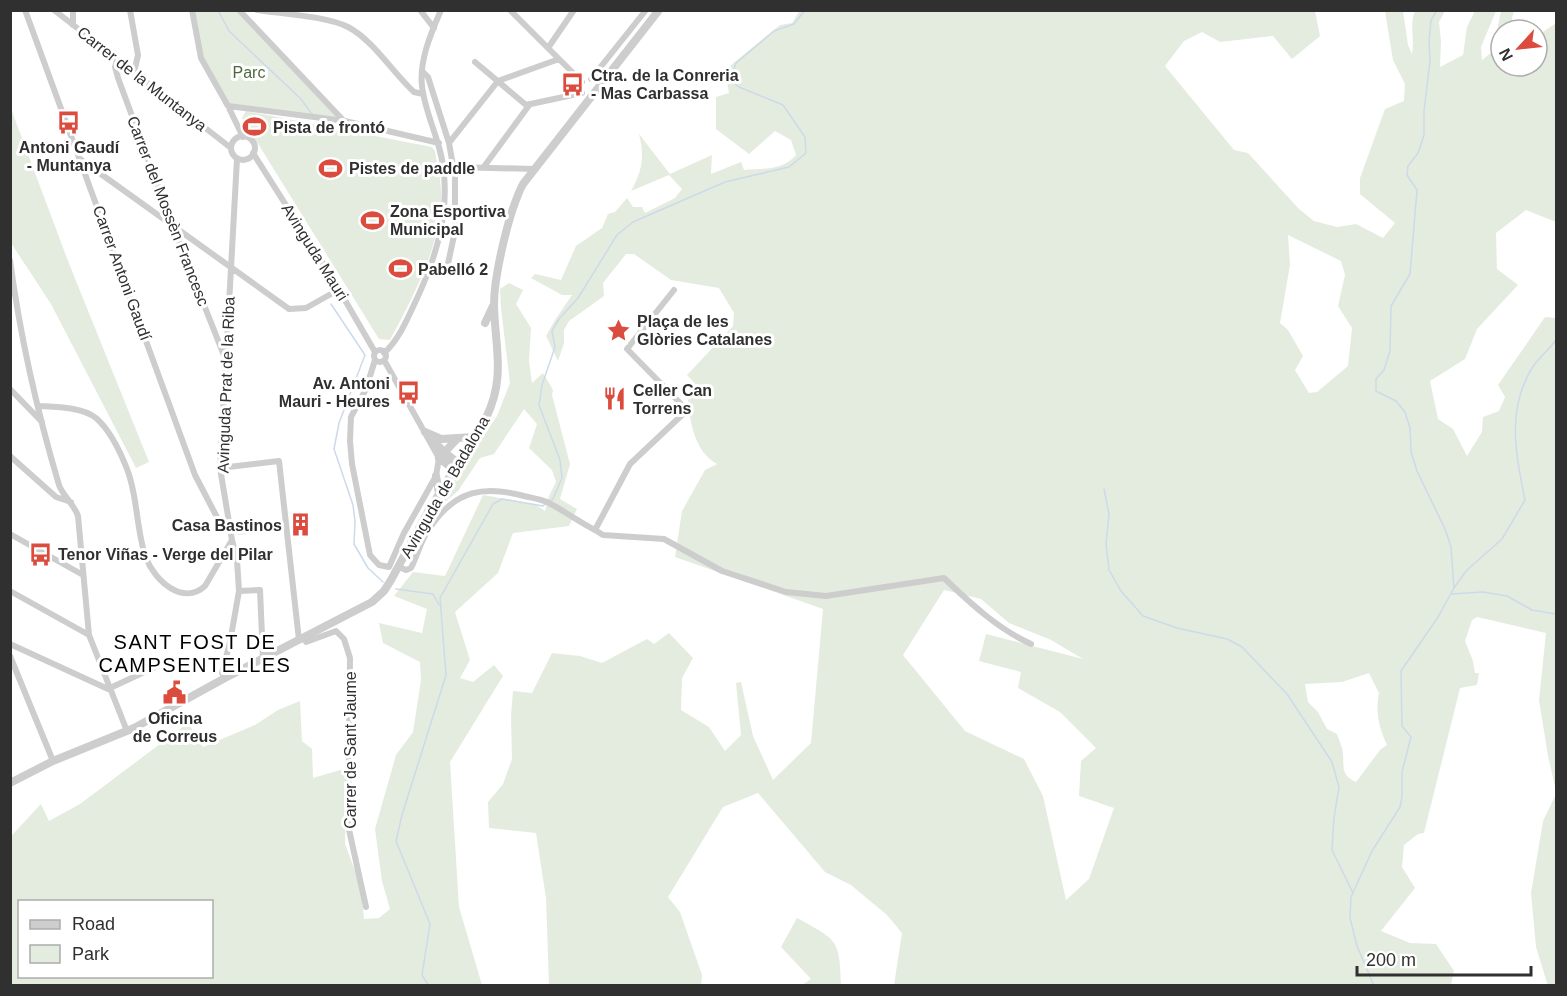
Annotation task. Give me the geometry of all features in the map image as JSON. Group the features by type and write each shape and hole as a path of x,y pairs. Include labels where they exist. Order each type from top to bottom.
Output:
{"street":[{"name":"Carrer Antoni Gaudí","path":"25,10 195,475 220,523 230,527"},
{"name":"Carrer de la Muntanya","path":"54,10 231,148"},
{"path":"73,10 73,25"},
{"path":"130,10 138,55 134,73"},
{"path":"192,10 201,58 243,137"},
{"path":"239,10 345,121"},
{"path":"257,10 327,21 349,27 368,42 414,92 423,94"},
{"path":"420,10 434,28"},
{"path":"375,356 379,363 411,312 432,265 440,234 446,199 444,172 439,143 423,94 422,71 427,47 441,10"},
{"path":"510,10 582,82"},
{"path":"548,48 574,10"},
{"path":"582,82 591,79 646,10"},
{"name":"Avinguda de Badalona","path":"10,783 53,761 126,731 372,602 384,591 399,567 418,527 493,404 498,387 495,285 514,204 523,184 659,10"},
{"path":"449,143 498,81 559,59"},
{"name":"Carrer del Mossèn Francesc","path":"117,60 115,72 226,362"},
{"path":"475,62 526,105 582,93"},
{"path":"422,71 428,77 449,143 455,177 455,231 446,273"},
{"path":"591,79 601,86"},
{"path":"582,82 580,86 582,93 589,101"},
{"path":"483,168 530,104"},
{"path":"228,106 345,121 439,143"},
{"path":"243,137 253,142 253,153 245,159 237,159 231,148 235,140 243,137"},
{"name":"Avinguda Mauri","path":"253,153 338,290 375,356"},
{"path":"80,159 290,309 306,308 338,290"},
{"name":"Avinguda Prat de la Riba","path":"225,678 222,674 239,591 239,570 220,468 237,159"},
{"path":"453,167 535,169"},
{"path":"10,260 18,321 42,423 60,488 72,502 78,516 89,635 126,731"},
{"path":"595,530 630,464 681,417 684,411 682,405 627,349 674,290"},
{"path":"485,323 494,305"},
{"path":"10,313 18,321"},
{"path":"456,466 441,455 425,432 380,350 375,356 366,390 351,417 350,441 352,464 370,555 379,565 389,567 404,533 436,476 441,455 457,439"},
{"path":"10,388 42,423"},
{"path":"39,406 71,409 95,417 113,438 128,470 147,558 155,572 172,589 184,594 200,591 232,540"},
{"path":"425,432 441,439 474,437"},
{"path":"10,456 56,497 72,502"},
{"path":"220,468 279,461 302,639"},
{"path":"10,466 20,465"},
{"path":"436,476 439,493"},
{"path":"399,567 406,570 411,568 425,534 436,519 455,501 489,490 549,503 603,535 664,539 722,571 786,592 826,596 944,578 997,624 1017,638 1031,644"},
{"path":"10,534 84,575"},
{"path":"239,591 260,590 264,659"},
{"path":"10,591 89,635"},
{"name":"Carrer de Sant Jaume","path":"302,639 306,642 336,631 344,639 350,658 348,825 366,907"},
{"path":"10,644 108,689 170,660"},
{"path":"10,656 53,761"}],"green space":[{"path":"800,10 1315,11 1320,36 1292,59 1273,36 1220,42 1202,32 1184,41 1165,66 1234,150 1248,153 1299,209 1314,221 1337,227 1356,224 1383,238 1395,223 1360,194 1360,178 1385,109 1404,101 1405,84 1393,60 1385,11 1403,11 1408,45 1412,54 1412,21 1415,11 1445,11 1439,22 1440,67 1463,55 1467,27 1475,11 1496,11 1493,18 1489,18 1489,28 1481,47 1482,60 1489,54 1489,78 1549,78 1549,28 1556,23 1556,222 1526,210 1496,233 1497,269 1518,285 1477,329 1465,359 1430,381 1438,419 1453,429 1467,456 1482,432 1483,417 1499,411 1505,397 1498,385 1545,317 1556,318 1556,791 1539,700 1546,633 1477,617 1472,620 1465,641 1475,673 1479,673 1477,685 1460,688 1424,833 1418,834 1404,845 1402,867 1415,888 1381,931 1410,943 1436,944 1454,971 1451,985 894,985 902,933 887,915 851,885 825,872 758,793 723,807 668,897 680,912 702,975 701,985 549,985 546,898 536,833 489,828 488,802 503,784 512,759 513,691 532,693 552,653 580,656 602,663 647,639 654,644 669,633 693,658 682,678 681,710 709,727 725,751 741,735 736,683 741,682 753,736 773,780 811,743 823,609 675,557 682,511 705,470 717,464 703,452 695,436 688,400 699,388 687,375 733,326 734,313 719,288 671,280 634,254 626,254 603,283 604,296 569,321 564,330 564,343 558,361 546,336 572,295 562,295 531,278 535,274 561,280 576,246 602,228 608,214 615,212 627,198 633,207 642,207 645,213 675,198 682,189 669,175 631,191 641,164 642,150 639,134 670,174 712,155 711,174 741,162 744,170 772,168 785,164 796,155 791,140 775,131 749,154 716,129 716,97 729,93 725,70 780,25 792,23","holes":["1288,235 1341,261 1345,275 1338,306 1352,328 1348,366 1317,392 1309,393 1295,370 1303,356 1288,330 1280,323 1290,265","944,590 981,599 1009,623 1051,640 1083,659 986,634 979,661 1021,672 1018,688 1060,712 1096,748 1081,761 1079,796 1114,808 1089,879 1066,900 1043,796 1024,759 965,731 903,655","1369,673 1379,693 1377,706 1387,745 1380,750 1356,782 1344,771 1343,750 1337,734 1327,729 1318,712 1308,702 1305,684 1342,682"]},
{"name":"Parc","path":"192,11 239,11 345,121 228,106 201,58"},
{"path":"1501,11 1514,11 1512,18 1500,18"},
{"path":"10,106 68,261 149,462 136,468 51,304 11,243"},
{"name":"Zona Esportiva Municipal","path":"246,111 432,147 435,151 441,192 437,230 425,269 390,340 379,339 242,118"},
{"path":"509,283 523,290 516,304 531,328 529,361 532,383 543,373 553,390 552,395 570,464 560,499 577,509 569,526 513,533 498,573 455,612 470,660 460,678 473,682 494,665 503,676 450,762 459,907 482,985 11,985 10,838 41,804 49,821 80,804 188,723 203,747 255,725 278,710 300,701 302,741 312,749 313,778 347,768 345,844 361,887 364,919 379,918 390,909 382,881 375,829 396,755 413,732 421,680 420,662 383,643 379,623 422,633 427,609 394,596 413,572 445,576 483,495 535,504 545,511 556,482 552,470 529,448 537,424 524,409 494,454 480,458 458,491 433,512 497,416 510,383 500,289"},
{"path":"278,522 279,531 238,535 237,525"},
{"path":"1556,794 1556,985 1548,986 1536,947 1531,893 1543,821"},
{"path":"797,918 821,931 834,942 839,958 841,985 802,985 811,979 781,947"}],"waterway":[{"path":"218,10 229,31 301,99 311,113"},
{"path":"550,501 562,478 560,460 539,405 542,385 555,347 552,331 559,319 578,298 617,235 633,222 725,182 789,167 806,153 805,137 783,105 739,87 730,80 736,63 774,31 794,24 805,10"},
{"path":"1374,986 1357,946 1350,918 1351,897 1372,851 1400,807 1402,772 1411,737 1402,726 1401,671 1438,617 1454,588 1451,547 1445,529 1417,471 1411,452 1410,428 1405,412 1396,401 1376,391 1376,379 1384,370 1390,351 1391,306 1410,274 1417,190 1407,175 1408,166 1418,153 1424,135 1431,20 1437,10"},
{"path":"331,304 365,355 339,423 334,449 353,505 354,544 368,568 383,582"},
{"path":"1454,588 1466,571 1502,539 1525,500 1515,433 1519,400 1532,368 1556,340"},
{"path":"1104,489 1109,514 1106,544 1109,570 1121,591 1143,616 1177,628 1227,639 1242,647 1287,694 1332,762 1339,787 1332,850 1353,893"},
{"path":"429,986 422,975 430,924 396,841 446,675 440,598 493,504 502,499 543,506 546,503"},
{"path":"396,589 433,594 439,605"},
{"path":"1451,594 1483,592 1507,596 1532,610 1556,614"}],"place":[{"name":"Ctra. de la Conreria - Mas Carbassa","path":"573,84"},
{"name":"Antoni Gaudí - Muntanya","path":"69,122"},
{"name":"Pista de frontó","path":"255,127"},
{"name":"Pistes de paddle","path":"331,168"},
{"name":"Zona Esportiva Municipal","path":"372,220"},
{"name":"Pabelló 2","path":"400,269"},
{"name":"Plaça de les Glòries Catalanes","path":"619,330"},
{"name":"Av. Antoni Mauri - Heures","path":"408,392"},
{"name":"Celler Can Torrens","path":"615,399"},
{"name":"Casa Bastinos","path":"300,525"},
{"name":"Tenor Viñas - Verge del Pilar","path":"40,554"},
{"name":"Oficina de Correus","path":"175,693"}],"district":[{"name":"SANT FOST DE CAMPSENTELLES","path":"195,654"}]}
